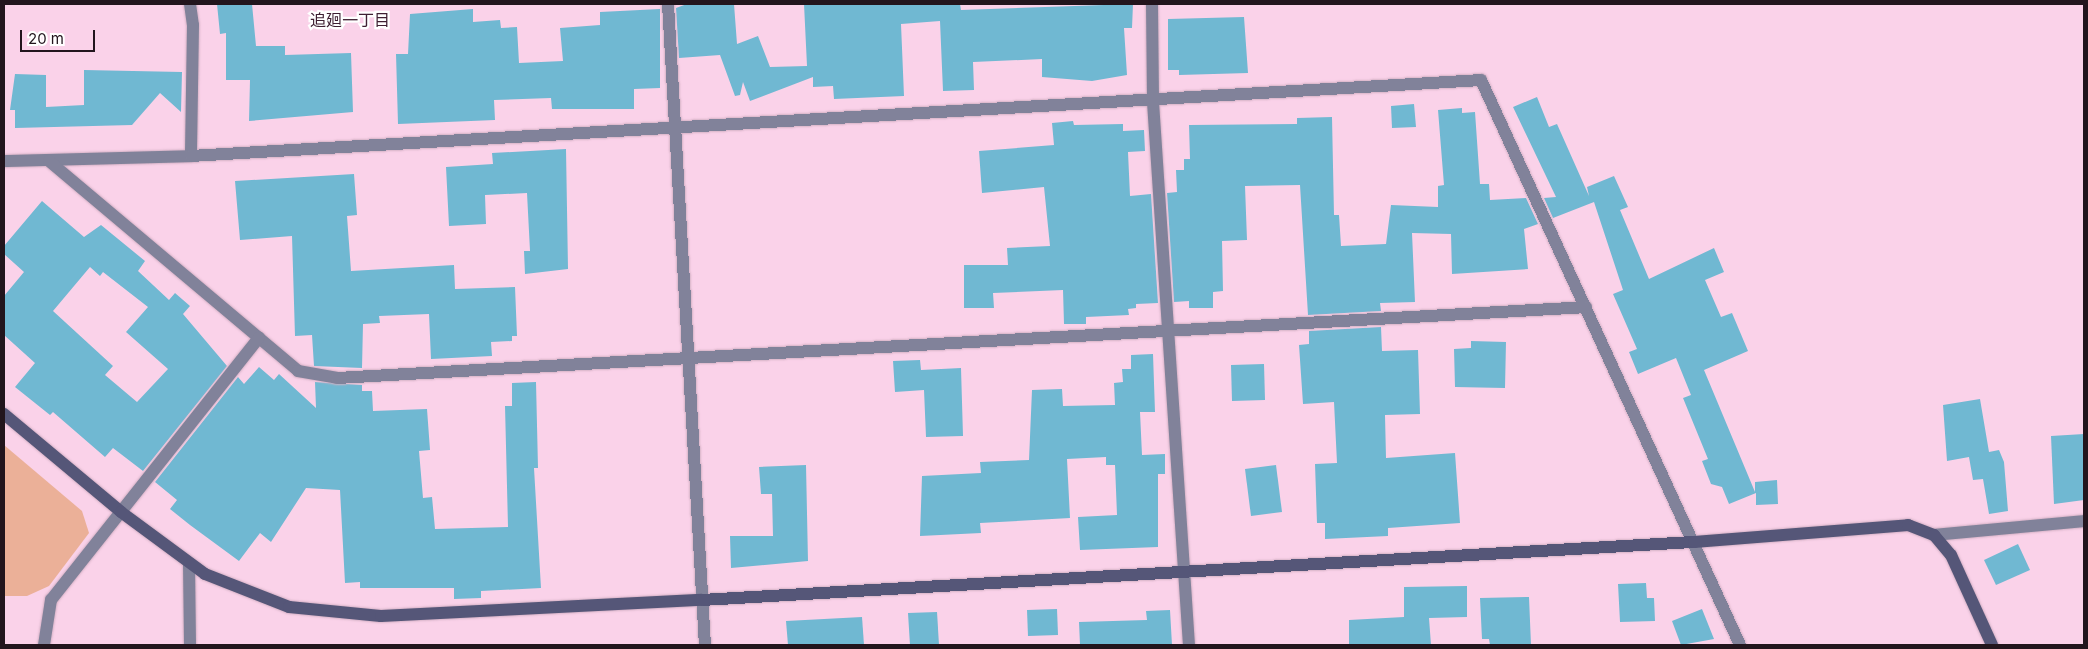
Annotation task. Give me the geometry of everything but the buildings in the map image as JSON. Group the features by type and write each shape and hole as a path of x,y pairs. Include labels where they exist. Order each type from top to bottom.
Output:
{"street":[{"path":"190,4 193,26 191,156"},
{"path":"668,4 677,128 685,357 705,645"},
{"path":"1152,4 1152,102 1167,333 1186,572 1189,645"},
{"path":"4,161 191,156 1152,102 1481,80 1740,645"},
{"path":"49,161 298,371 337,378 685,357 1167,333 1586,308"},
{"path":"44,645 51,600 259,338"},
{"path":"4,414 121,512 205,574 289,607 381,616 702,600 1694,542 1908,524 1934,535 1951,555 1992,645"},
{"path":"1934,535 2084,521"},
{"path":"189,563 190,645"}],"shaded area":[{"path":"4,445 82,511 89,533 49,586 27,596 4,596"}],"district":[{"name":"追廻一丁目","path":"350,20"}]}
